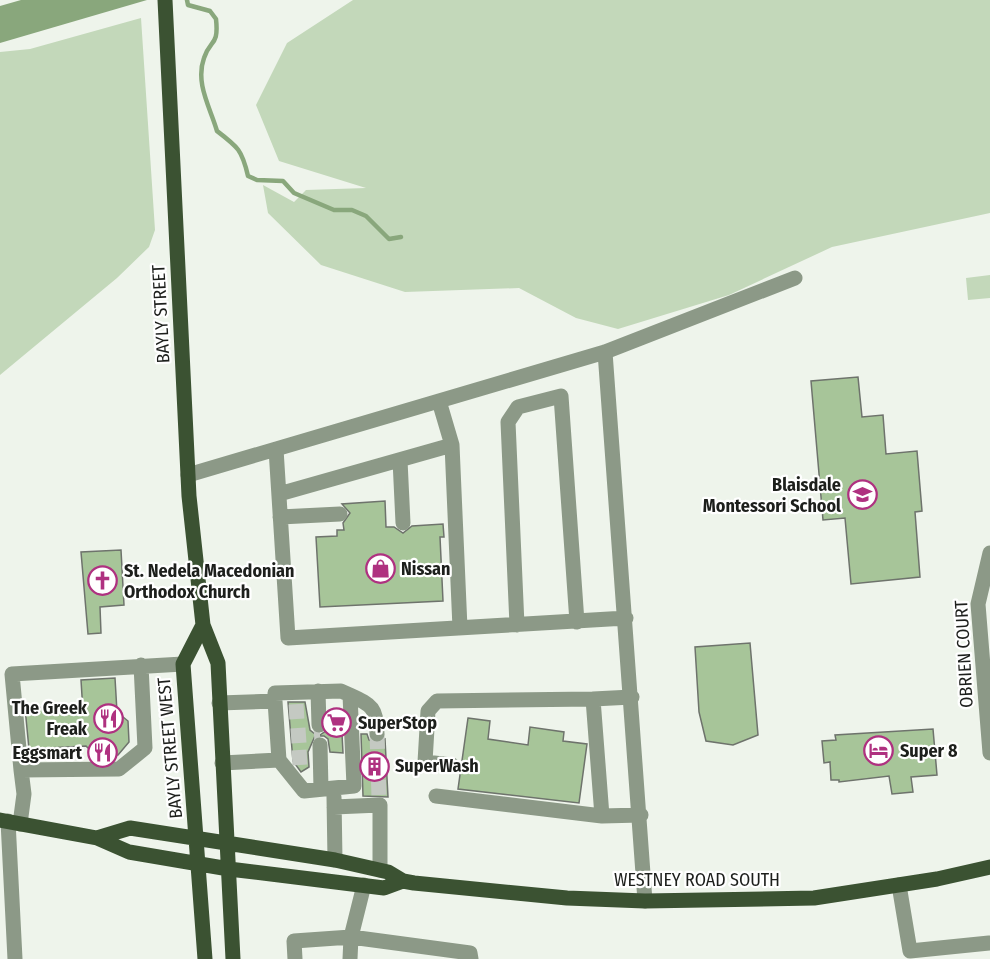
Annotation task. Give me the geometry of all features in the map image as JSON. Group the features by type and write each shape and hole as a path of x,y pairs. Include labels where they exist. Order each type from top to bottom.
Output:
{"main road":[{"name":"BAYLY STREET","path":"165,0 188,475 203,625"},
{"name":"BAYLY STREET WEST","path":"203,625 183,664 205,959"},
{"path":"203,625 218,663 233,959"},
{"name":"WESTNEY ROAD SOUTH","path":"9,822 97,838 129,852 230,868 384,888 403,881"},
{"name":"WESTNEY ROAD SOUTH","path":"97,838 130,828 335,860 380,870 403,881 567,898 645,901 814,898 899,885 990,867"}],"street":[{"path":"188,475 605,352 795,278"},
{"path":"605,352 641,815 645,901"},
{"path":"517,625 508,422 518,407 561,396 577,622"},
{"path":"439,401 452,445 460,628"},
{"path":"279,494 452,445"},
{"path":"276,449 288,638 626,618"},
{"path":"400,460 403,523"},
{"path":"280,517 339,514"},
{"name":"OBRIEN COURT","path":"990,553 978,604 990,753"},
{"path":"15,959 9,822 24,794 12,674 183,664"},
{"path":"21,770 119,769 145,748 141,665"},
{"path":"315,715 318,692"},
{"path":"350,695 354,786 304,790 286,759 280,709 275,693 341,692 350,695 367,703 374,711 377,734"},
{"path":"452,765 425,762 428,711 437,701 632,697"},
{"path":"593,699 602,816"},
{"path":"219,703 280,709"},
{"path":"316,752 334,807 335,860"},
{"path":"222,763 286,759"},
{"path":"436,796 602,816 641,815"},
{"path":"334,807 380,801 380,870"},
{"path":"350,959 351,937 364,885"},
{"path":"899,885 908,955 989,943"},
{"path":"295,959 294,941 351,937 426,954 470,953 471,959"}],"shaded area":[{"path":"21,0 147,0 0,43 0,6"},
{"path":"353,0 990,0 990,213 832,247 729,295 618,329 576,318 519,288 405,292 321,265 268,213 263,185 294,202 306,190 366,188 279,161 256,105 287,43"},
{"path":"141,18 155,230 149,247 117,278 0,375 0,52 30,49"},
{"path":"990,275 990,298 968,300 966,278"}],"building":[{"path":"858,377 862,417 883,415 886,454 917,451 922,511 915,512 920,577 851,584 845,518 823,520 811,381"},
{"name":"Nissan","path":"385,501 386,527 394,527 403,533 412,526 443,524 444,537 440,537 443,601 320,607 316,537 337,536 337,530 344,530 343,523 350,513 342,504"},
{"name":"St. Nedela Macedonian Orthodox Church","path":"121,550 124,605 100,607 101,633 88,634 81,552"},
{"path":"750,643 758,735 733,745 706,741 699,712 695,647"},
{"path":"115,678 117,712 128,721 129,742 118,755 96,756 86,746 29,749 25,708 51,707 52,714 83,712 81,680"},
{"path":"288,702 305,702 310,730 315,734 320,735 327,730 328,716 341,715 343,753 330,752 328,739 324,736 315,736 308,752 309,767 301,772 293,761"},
{"path":"468,718 490,721 488,739 528,745 530,727 564,732 563,741 587,744 579,803 458,789"},
{"name":"Super 8","path":"933,729 937,775 911,777 913,792 892,794 889,776 839,782 839,780 831,780 830,762 824,763 822,741 836,740 835,735"},
{"name":"SuperWash","path":"361,734 367,734 369,740 377,744 385,739 388,797 363,796"}],"waterway":[{"path":"187,0 188,5 210,11 216,19 215,39 206,52 202,67 202,86 217,131 238,150 244,160 248,176 257,180 283,181 294,193 334,210 352,210 366,216 389,239 401,237"}],"tunnel":[{"path":"289,712 306,711"},
{"path":"291,736 320,734"},
{"path":"377,734 379,797"},
{"path":"292,758 308,757"}],"place":[{"name":"Blaisdale Montessori School","path":"862,495"},
{"name":"Nissan","path":"380,569"},
{"name":"St. Nedela Macedonian Orthodox Church","path":"103,581"},
{"name":"The Greek Freak","path":"108,718"},
{"name":"SuperStop","path":"337,723"},
{"name":"Super 8","path":"879,751"},
{"name":"Eggsmart","path":"103,753"},
{"name":"SuperWash","path":"374,766"}]}
